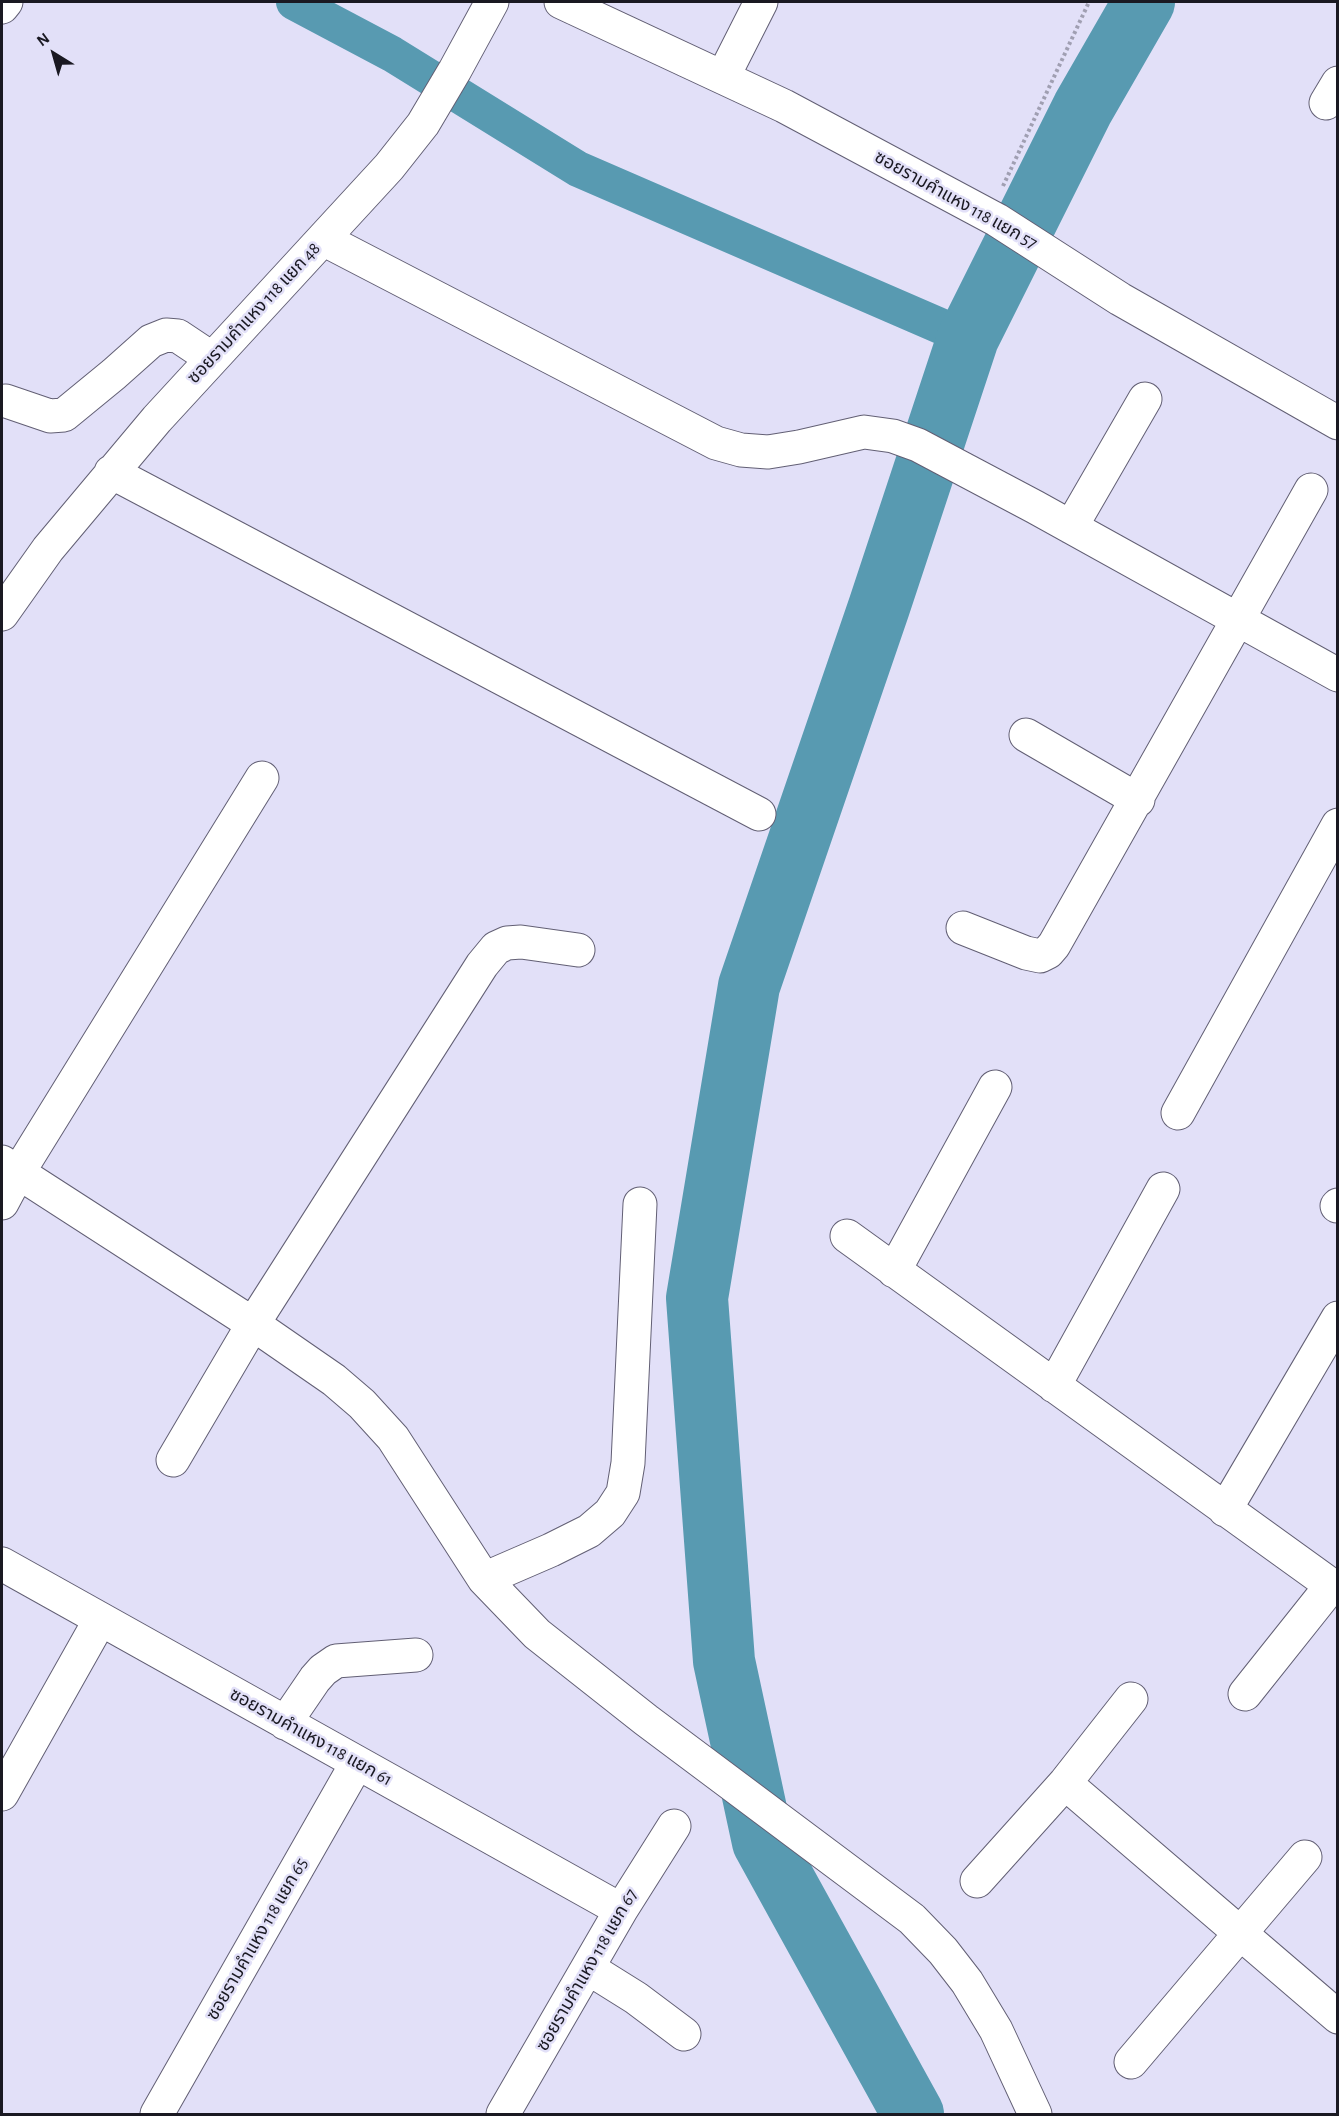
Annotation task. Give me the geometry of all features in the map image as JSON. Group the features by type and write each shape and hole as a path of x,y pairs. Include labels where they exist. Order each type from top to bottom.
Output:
{"street":[{"path":"2,8 6,2"},
{"name":"ซอยรามคำแหง 118 แยก 48","path":"2,614 48,549 111,472 211,358 389,167 423,124 492,2"},
{"name":"ซอยรามคำแหง 118 แยก 57","path":"561,2 784,106 993,218 1120,299 1338,423"},
{"path":"723,77 760,2"},
{"path":"323,239 716,443 741,450 768,452 864,432 893,436 918,445 1035,507 1338,675"},
{"path":"6,401 50,416 64,415 151,341 166,335 178,336 211,358"},
{"path":"1071,527 1145,399"},
{"path":"111,472 759,814"},
{"path":"963,928 1026,953 1040,956 1048,952 1059,938 1311,490"},
{"path":"1026,735 1137,800"},
{"path":"2,1203 10,1168 262,778"},
{"path":"1178,1113 1338,825"},
{"path":"173,1460 254,1324 482,965 496,948 507,943 521,942 578,950"},
{"path":"894,1271 995,1087"},
{"path":"10,1168 254,1324 334,1380 362,1404 393,1438 483,1579 537,1634 646,1720 912,1919 943,1951 967,1982 996,2030 1035,2115"},
{"path":"1054,1386 1163,1189"},
{"path":"483,1579 589,1531 610,1513 623,1493 628,1463 640,1204"},
{"path":"846,1236 1334,1588 1245,1694"},
{"path":"1225,1510 1338,1318"},
{"name":"ซอยรามคำแหง 118 แยก 61","path":"2,1564 621,1910"},
{"path":"2,1794 100,1620"},
{"path":"285,1723 315,1679 336,1661 416,1655"},
{"path":"977,1881 1065,1783 1131,1699"},
{"name":"ซอยรามคำแหง 118 แยก 65","path":"157,2115 357,1763"},
{"path":"1065,1783 1338,2017"},
{"name":"ซอยรามคำแหง 118 แยก 67","path":"503,2115 621,1910 674,1826"},
{"path":"1131,2062 1305,1857"},
{"path":"588,1968 636,1998 684,2034"}],"path":[{"path":"993,218 1089,2"}],"waterway":[{"path":"294,2 392,54 578,169 968,338"},
{"path":"913,2114 763,1842 724,1661 697,1298 749,986 879,607 968,338 1083,108 1144,2"}]}
